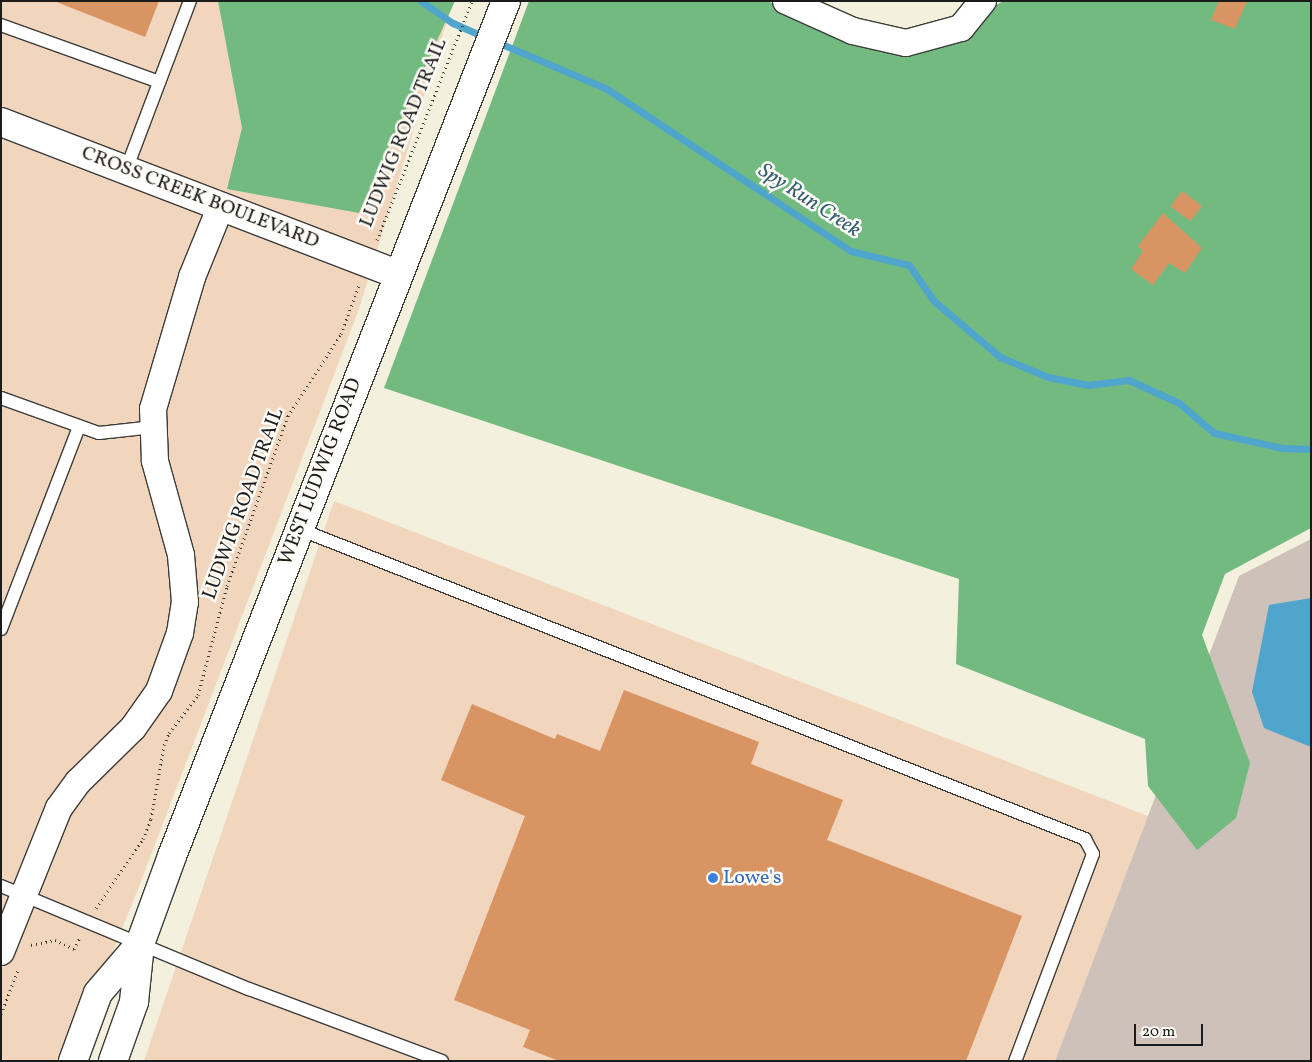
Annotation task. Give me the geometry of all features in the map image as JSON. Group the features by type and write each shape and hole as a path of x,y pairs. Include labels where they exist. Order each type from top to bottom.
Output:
{"main road":[{"name":"WEST LUDWIG ROAD","path":"113,1061 134,1002 140,944 299,529 506,1"},
{"name":"CROSS CREEK BOULEVARD","path":"1,122 398,274"},
{"name":"WEST LUDWIG ROAD","path":"73,1061 98,993 140,944"}],"street":[{"path":"786,1 853,31 906,43 961,28 983,1"},
{"path":"10,959 12,891 59,808 78,782 133,728 159,691 180,633 185,602 181,555 156,461 152,409 192,277 221,206"}],"lane":[{"path":"126,170 190,1"},
{"path":"1,25 159,82"},
{"path":"1,398 99,433 154,427"},
{"path":"1,629 80,427"},
{"path":"299,529 1086,838 1093,854 1015,1061"},
{"path":"12,891 140,944 442,1061"}],"path":[{"name":"LUDWIG ROAD TRAIL","path":"98,904 143,839 151,819 164,745 169,733 198,696 227,586 288,416 341,334 472,1"},
{"path":"28,951 32,943 55,940 74,949 77,944"},
{"path":"1,1014 10,959"}],"shaded area":[{"path":"1,1 453,1 359,309 138,889 69,1061 1,1061"},
{"path":"334,501 1148,816 1055,1061 144,1061"},
{"path":"1311,539 1311,1061 1055,1061 1239,576"}],"green space":[{"path":"218,1 455,1 359,213 227,189 242,128"},
{"path":"529,1 767,1 896,54 1004,1 1311,1 1311,528 1225,574 1202,635 1250,763 1236,818 1197,850 1148,786 1145,739 956,664 959,579 384,388"}],"water":[{"path":"1311,598 1311,747 1264,728 1252,692 1269,605"}],"building":[{"path":"54,1 159,1 145,37"},
{"path":"1219,1 1247,1 1235,29 1211,20"},
{"path":"1182,191 1202,206 1191,221 1171,206"},
{"path":"1163,213 1202,248 1185,273 1169,263 1153,285 1131,269 1143,251 1138,246"},
{"name":"Lowe's","path":"624,690 759,742 751,764 843,800 827,840 1022,916 966,1061 559,1061 523,1047 530,1030 454,1000 525,816 441,780 472,704 555,739 557,734 600,751"}],"waterway":[{"name":"Spy Run Creek","path":"421,1 453,23 487,38"},
{"name":"Spy Run Creek","path":"497,42 607,89 851,251 909,265 934,301 1000,357 1048,377 1088,385 1129,380 1179,403 1214,433 1283,448 1311,449"}],"place":[{"name":"Lowe's","path":"713,878"}]}
